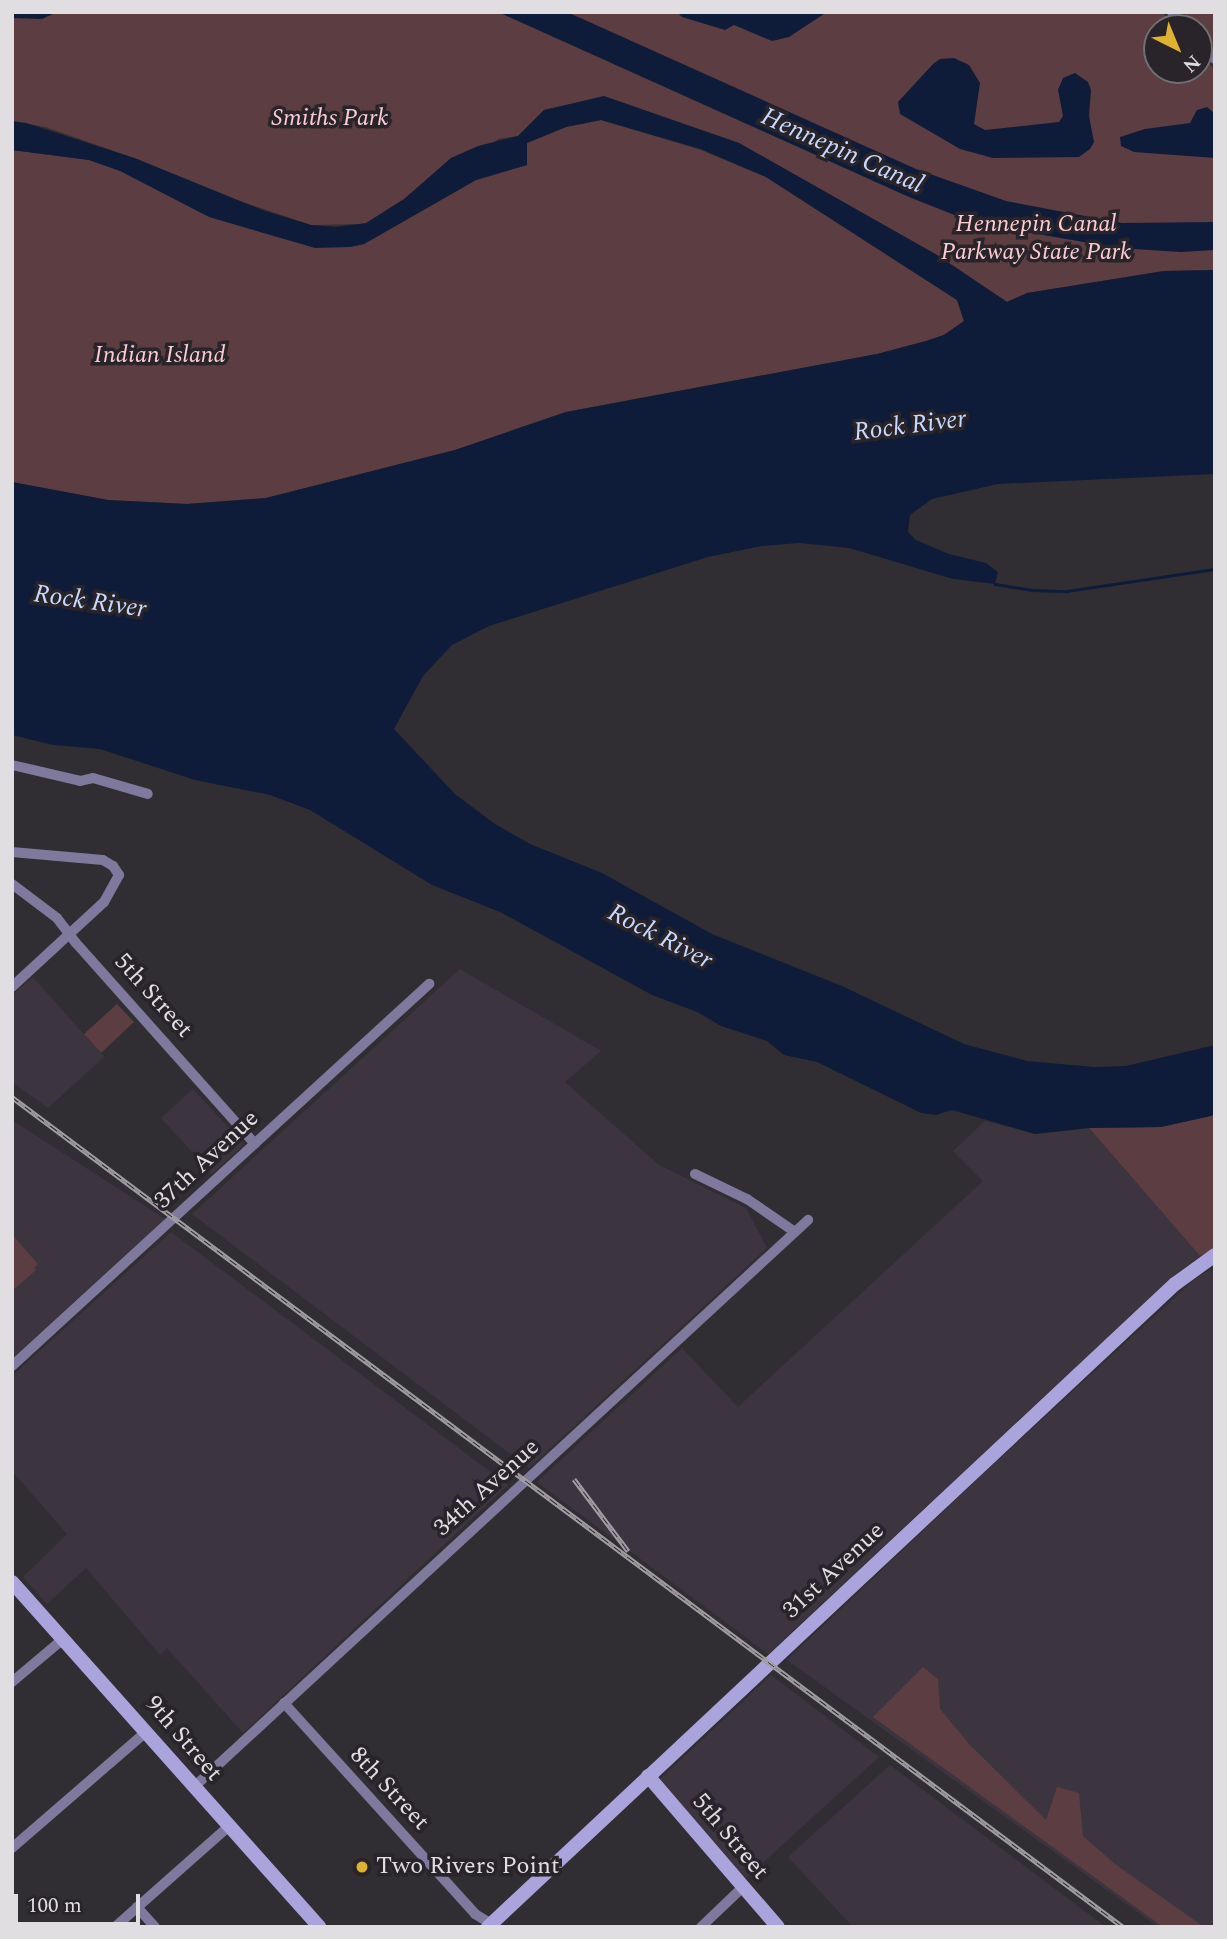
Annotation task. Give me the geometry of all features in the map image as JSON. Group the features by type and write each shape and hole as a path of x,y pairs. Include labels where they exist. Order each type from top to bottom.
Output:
{"street":[{"path":"12,765 80,781 93,778 148,794"},
{"path":"12,852 103,860 113,866 119,875 110,894 70,935 12,987"},
{"name":"5th Street","path":"12,884 57,918 255,1144"},
{"name":"37th Avenue","path":"12,1366 429,984"},
{"path":"695,1174 747,1199 795,1232"},
{"name":"34th Avenue","path":"194,1787 808,1220"},
{"name":"31st Avenue","path":"492,1926 648,1776 1175,1284 1215,1255"},
{"name":"9th Street","path":"12,1582 319,1927"},
{"path":"12,1682 63,1639"},
{"name":"8th Street","path":"284,1703 475,1914 492,1926"},
{"path":"12,1849 146,1732"},
{"name":"5th Street","path":"648,1776 778,1927"},
{"path":"115,1927 229,1826"},
{"path":"701,1927 742,1888"},
{"path":"137,1907 155,1927"}],"shaded area":[{"path":"460,969 601,1051 565,1082 659,1165 746,1208 767,1248 529,1468 192,1214"},
{"path":"33,977 104,1057 48,1108 12,1082 12,995"},
{"path":"193,1089 244,1144 212,1174 161,1118"},
{"path":"12,1120 165,1219 12,1358 12,1288 38,1264 12,1234"},
{"path":"985,1121 1035,1134 1089,1128 1200,1256 1171,1278 768,1654 537,1482 682,1348 738,1407 983,1181 953,1151"},
{"path":"171,1232 508,1485 243,1733 167,1648 160,1655 86,1568 47,1604 23,1577 67,1534 12,1471 12,1376"},
{"path":"1215,1268 1215,1927 1158,1927 787,1660 985,1472 1197,1277"},
{"path":"771,1675 879,1757 746,1878 657,1782"},
{"path":"890,1765 1106,1927 853,1927 788,1857"}],"green space":[{"path":"12,12 1162,12 1164,14 1143,14 1143,84 1213,84 1213,68 1215,70 1215,270 1164,271 1027,293 1007,302 937,255 739,143 604,97 544,110 518,136 499,139 366,224 311,225 210,191 137,159 45,127 12,121"},
{"path":"1183,12 1215,12 1215,47 1213,14"},
{"name":"Indian Island","path":"601,120 701,150 766,177 957,300 964,321 944,335 877,354 566,412 455,450 266,498 187,504 108,500 12,482 12,150 89,160 350,247 364,244 476,180 527,165 527,143 566,127"},
{"path":"117,1004 134,1022 101,1053 84,1034"},
{"path":"1215,1115 1215,1248 1200,1256 1089,1128 1161,1127"},
{"path":"12,1234 38,1264 34,1268 36,1270 12,1291"},
{"path":"923,1667 938,1679 940,1709 970,1745 1046,1820 1057,1787 1079,1793 1083,1836 1115,1864 1204,1927 1163,1927 873,1717"}],"water":[{"path":"12,12 57,12 42,19 12,18"},
{"name":"Hennepin Canal","path":"498,12 567,12 916,169 1006,201 1122,223 1215,222 1215,250 1181,252 1118,248 986,225 962,218 909,197"},
{"path":"677,12 827,12 789,37 772,41 734,25 725,30 682,17"},
{"path":"954,58 969,65 980,83 974,124 985,130 1059,122 1063,116 1058,90 1063,78 1075,73 1088,82 1091,90 1089,116 1094,142 1090,149 1079,157 993,158 960,149 900,114 898,102 933,64 940,59"},
{"name":"Rock River","path":"604,96 739,143 937,255 1007,302 1027,293 1164,271 1215,270 1215,474 998,484 932,499 910,515 908,532 916,540 949,554 986,563 998,572 995,584 953,579 849,548 799,543 762,546 708,557 489,626 452,645 423,676 394,729 455,794 495,824 530,844 602,873 712,934 842,986 964,1044 1027,1061 1094,1067 1126,1066 1215,1045 1215,1115 1161,1127 1089,1128 1035,1134 952,1110 936,1115 921,1113 817,1062 784,1055 767,1041 721,1026 697,1012 652,995 500,912 432,885 310,810 270,795 195,780 100,749 53,745 12,735 12,482 108,500 187,504 266,498 455,450 566,412 877,354 944,335 964,321 957,300 766,177 701,149 601,120 566,127 527,143 527,165 476,180 364,244 350,247 315,248 209,217 120,171 89,160 12,150 12,121 26,123 137,159 262,210 311,225 336,227 366,223 404,199 451,158 478,146 518,136 544,110"},
{"path":"1207,107 1215,114 1215,158 1134,152 1121,146 1120,137 1145,129 1190,123 1197,110"}],"waterway":[{"path":"995,584 1034,590 1067,591 1215,569"}],"railway":[{"path":"12,1097 1123,1927"},
{"path":"574,1479 628,1551"}],"place":[{"name":"Two Rivers Point","path":"362,1867"}],"park label":[{"name":"Smiths Park","path":"330,119"},
{"name":"Hennepin Canal Parkway State Park","path":"1036,239"}]}
